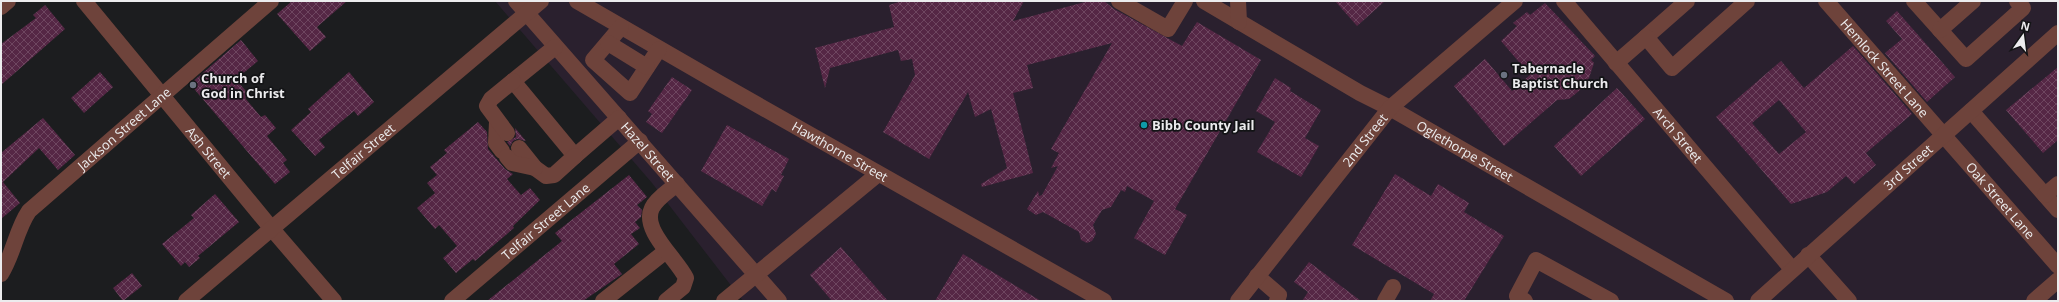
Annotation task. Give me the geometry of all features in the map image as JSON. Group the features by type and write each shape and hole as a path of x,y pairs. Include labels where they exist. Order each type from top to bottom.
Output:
{"street":[{"path":"1,7 8,1"},
{"name":"Ash Street","path":"84,1 272,229 334,301"},
{"name":"Jackson Street Lane","path":"1,274 10,260 17,241 20,224 29,211 272,1"},
{"name":"Telfair Street","path":"186,301 272,229 521,7 541,1"},
{"name":"Hawthorne Street","path":"577,1 878,174 1104,301"},
{"path":"1119,1 1168,29 1185,1"},
{"name":"Oglethorpe Street","path":"1204,1 1360,93 1390,108 1726,301"},
{"path":"1238,1 1239,22"},
{"name":"2nd Street","path":"1238,301 1390,108 1515,1"},
{"name":"Arch Street","path":"1564,1 1792,269"},
{"path":"1616,63 1687,1"},
{"path":"1646,37 1672,68 1747,1"},
{"name":"Hemlock Street Lane","path":"1826,1 1944,135"},
{"path":"1940,30 1973,1"},
{"path":"1921,3 1940,30 1966,59 2023,8 2017,1"},
{"name":"Hazel Street","path":"521,7 779,301"},
{"path":"579,74 621,27"},
{"name":"3rd Street","path":"1758,301 1808,254 2058,33"},
{"path":"608,43 647,67"},
{"path":"555,47 491,99 487,106 502,128 496,143 546,176 554,175 618,118"},
{"path":"593,60 630,93 659,49"},
{"path":"513,81 575,156"},
{"path":"1971,111 2058,210"},
{"name":"Oak Street Lane","path":"1944,135 2058,266"},
{"name":"Telfair Street Lane","path":"452,301 640,142"},
{"path":"724,301 878,174"},
{"path":"666,301 683,287 686,278 681,268 666,251 650,223 652,208 677,184"},
{"path":"2045,195 2058,184"},
{"path":"603,301 666,251"},
{"path":"1808,254 1849,301"},
{"path":"1519,299 1536,260 1611,301"},
{"path":"1257,276 1279,295 1277,301"},
{"path":"2034,301 2058,280"},
{"path":"1385,301 1393,287"}],"shaded area":[{"path":"495,1 2058,1 2058,301 743,301 652,183"}],"building":[{"path":"292,1 347,1 317,27 326,37 310,51 277,14"},
{"name":"Bibb County Jail","path":"902,1 1024,1 1013,21 1089,1 1104,1 1114,9 1182,46 1197,22 1261,60 1175,209 1187,215 1165,255 1134,238 1154,201 1127,186 1125,192 1121,190 1111,207 1102,210 1093,225 1096,234 1092,241 1087,243 1081,240 1079,232 1043,212 1036,215 1027,209 1038,191 1039,196 1042,195 1058,166 1051,168 1059,153 1051,149 1112,43 1027,65 1033,88 1013,93 1033,173 982,187 981,184 1007,168 991,109 975,117 968,92 929,159 883,132 915,75 912,59 901,61 898,50 830,68 825,88 815,48 894,27 889,5"},
{"path":"1335,1 1385,1 1357,26"},
{"path":"1545,3 1595,56 1591,60 1594,63 1589,78 1579,91 1569,99 1557,100 1504,146 1454,86 1485,59 1512,91 1530,75 1501,41 1517,26 1513,23 1527,12 1530,15"},
{"path":"45,5 65,29 1,85 1,44 36,18 33,15"},
{"path":"1897,11 1955,77 1927,102 1885,53 1902,39 1886,21"},
{"path":"241,40 258,61 236,79 249,95 245,98 261,117 265,115 276,128 267,136 287,160 283,163 290,172 275,184 190,84"},
{"path":"1853,46 1912,114 1866,153 1876,165 1854,184 1846,176 1827,192 1791,204 1716,117 1781,61 1804,88","holes":["1779,100 1806,132 1779,154 1752,123"]},
{"path":"2058,67 2058,140 2043,153 2006,110"},
{"path":"100,72 113,87 84,113 71,98"},
{"path":"349,72 374,102 358,116 354,111 319,140 325,147 315,156 291,130 311,112 308,109"},
{"path":"672,77 692,90 662,133 646,122 652,114 648,111"},
{"path":"1275,78 1291,88 1290,91 1321,110 1305,138 1319,146 1301,177 1257,152 1275,122 1256,111"},
{"path":"1617,88 1645,119 1581,176 1554,146"},
{"path":"43,118 75,155 58,170 39,148 3,182 20,203 1,219 1,153"},
{"path":"478,122 487,132 488,149 505,169 513,174 507,179 521,195 530,188 540,200 513,226 514,228 475,261 473,259 456,273 443,258 457,246 439,225 435,229 417,208 435,193 427,183 437,175 430,167 447,153 444,150"},
{"path":"727,125 789,159 781,175 784,176 776,192 772,189 762,206 701,171"},
{"path":"515,128 526,141 517,139 513,141 510,146 507,142 516,137"},
{"path":"1395,174 1431,196 1438,184 1469,203 1464,212 1504,236 1464,301 1430,301 1434,294 1352,245"},
{"path":"629,175 647,197 637,205 642,210 641,217 635,222 640,228 631,234 639,244 614,264 622,274 583,301 487,301 562,241 555,233"},
{"path":"215,194 239,222 198,256 200,258 189,267 185,262 181,266 162,244 194,218 191,215"},
{"path":"841,247 888,301 832,301 810,275"},
{"path":"963,254 1041,301 935,301"},
{"path":"1309,262 1361,301 1302,301 1308,292 1294,282"},
{"path":"132,273 142,286 123,301 113,288"}],"place":[{"name":"Tabernacle Baptist Church","path":"1504,75"},
{"name":"Church of God in Christ","path":"193,85"},
{"name":"Bibb County Jail","path":"1144,125"}]}
